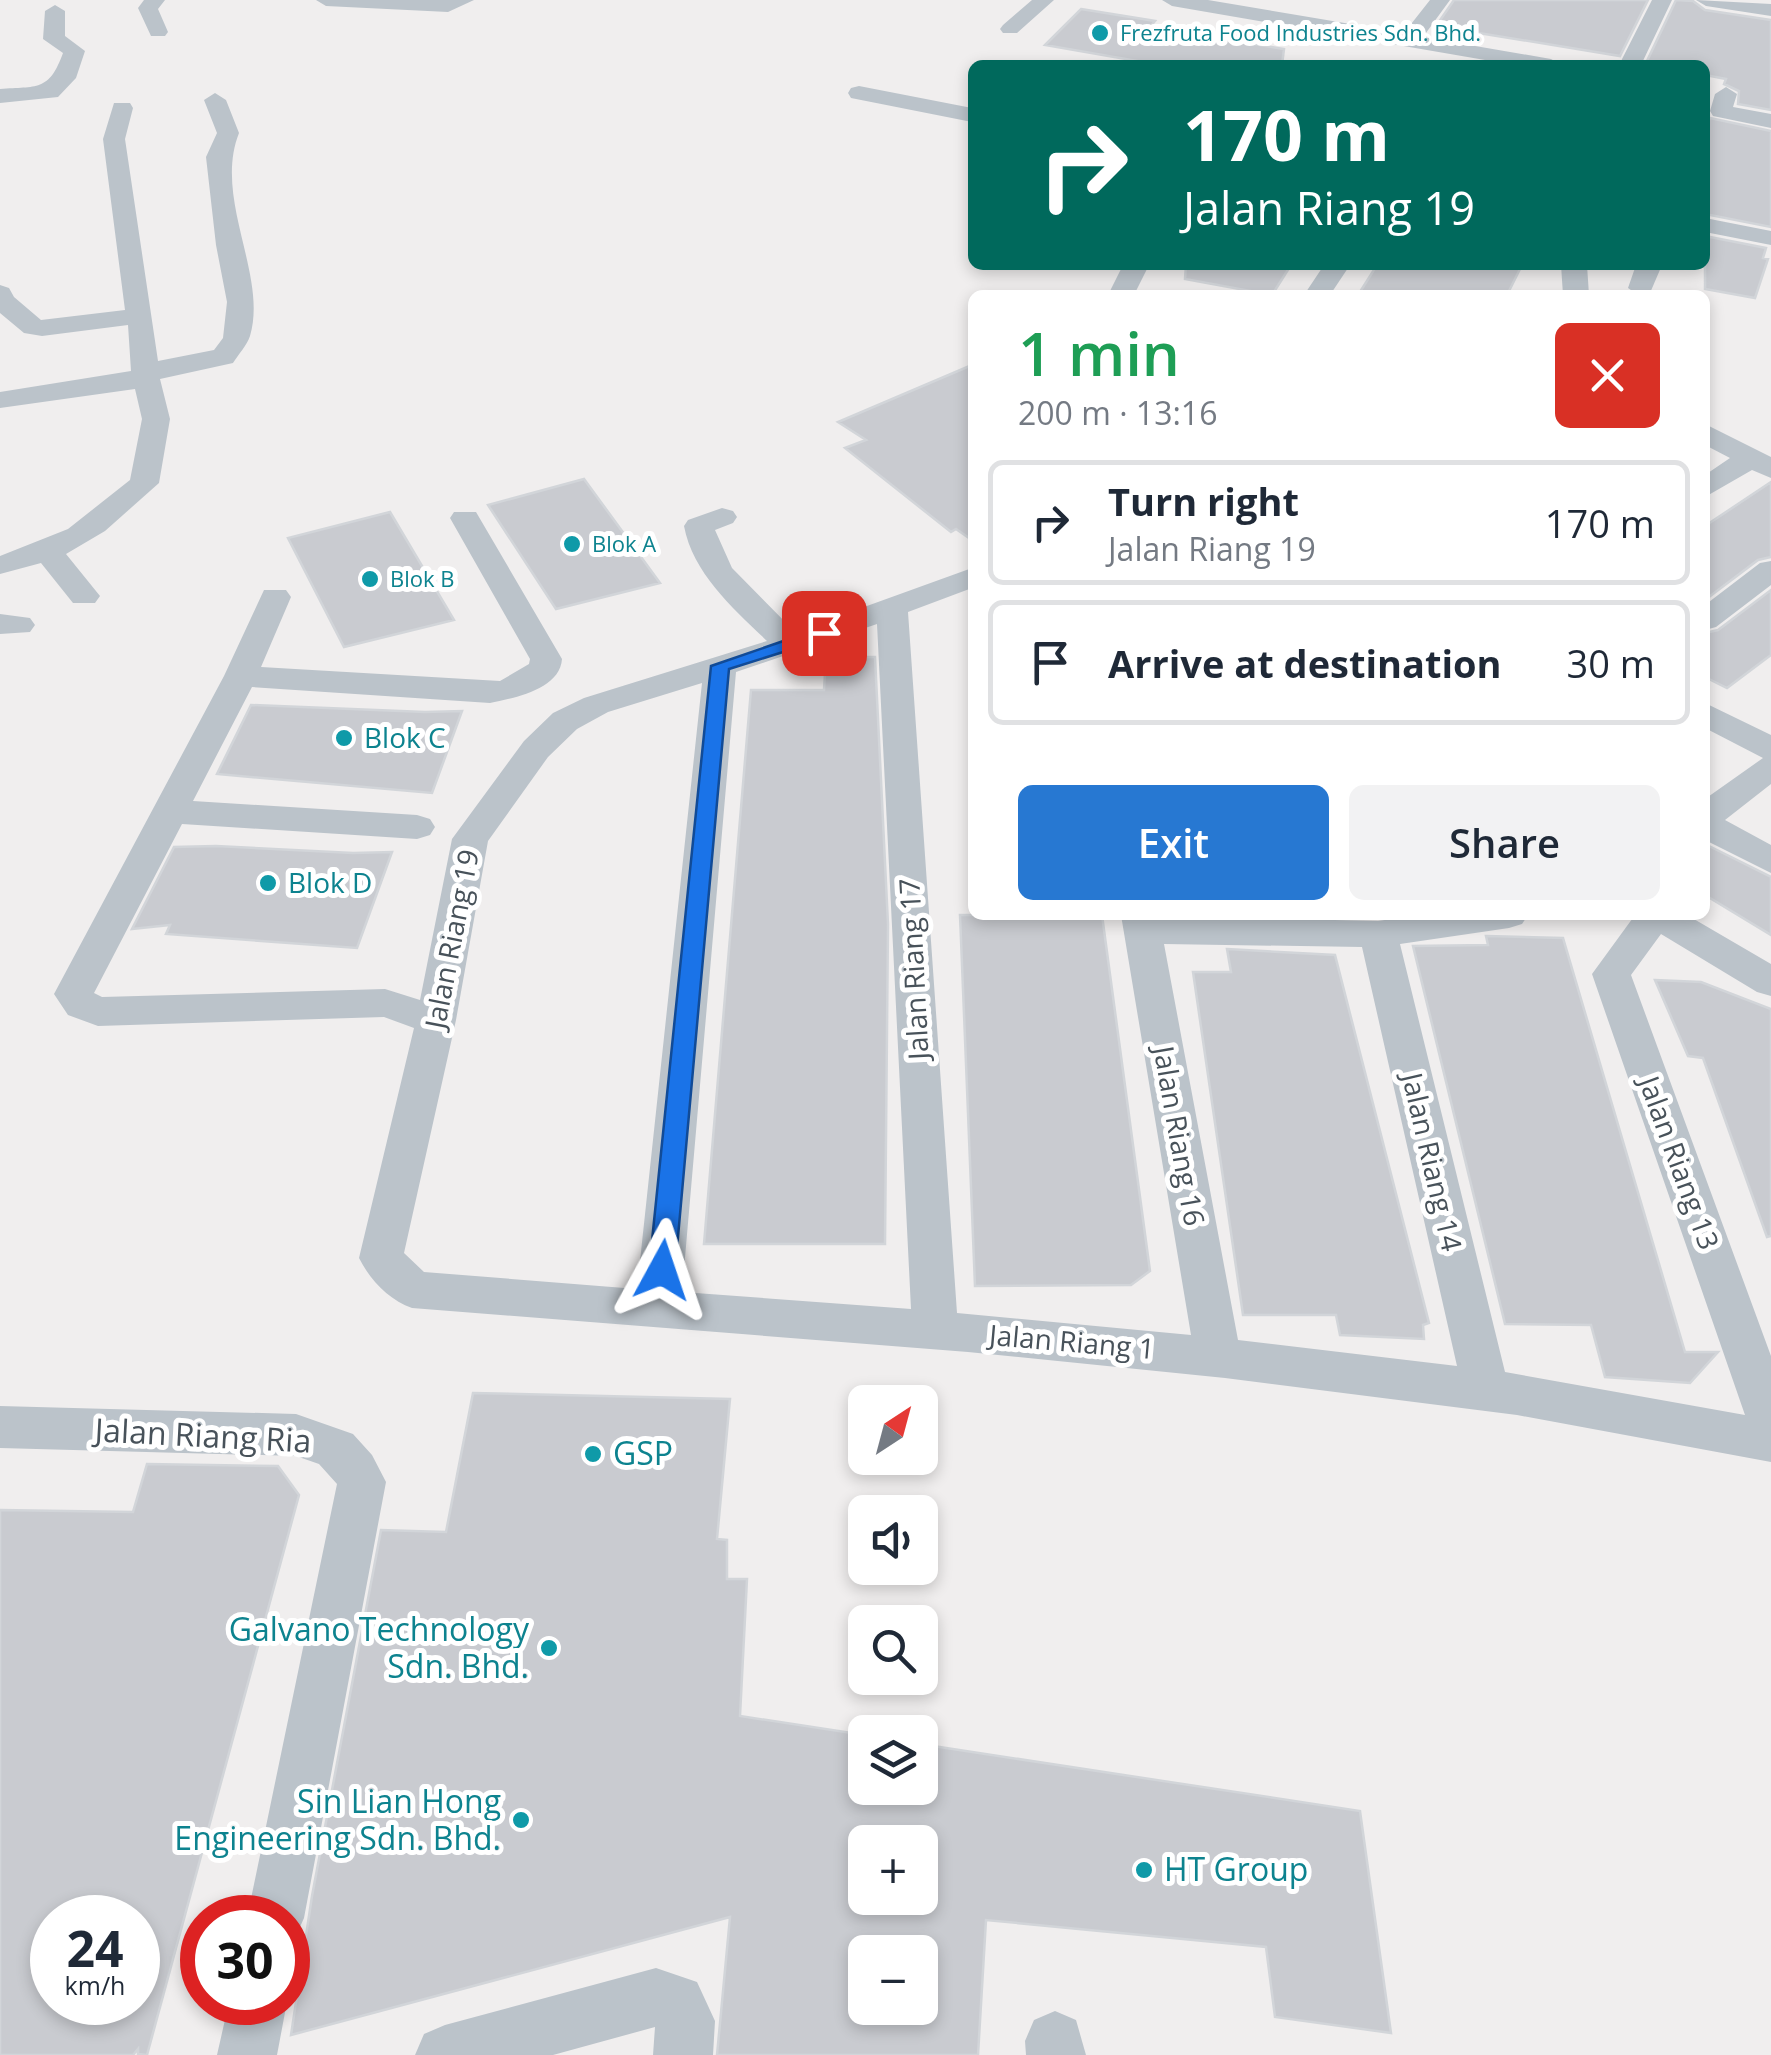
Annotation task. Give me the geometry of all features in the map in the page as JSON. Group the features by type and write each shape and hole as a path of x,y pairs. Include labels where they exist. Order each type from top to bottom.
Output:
{"street":[{"path":"155,0 148,8 158,32"},
{"path":"326,0 448,6 464,0"},
{"path":"1010,30 1044,0"},
{"path":"1172,0 1249,6 1298,22 1521,60"},
{"path":"1409,41 1440,0"},
{"path":"1632,60 1662,0"},
{"path":"1706,0 1771,10"},
{"path":"0,96 50,92 65,78 74,51 54,39 56,11"},
{"path":"1282,41 1298,22"},
{"path":"1771,101 1716,92 1721,111 1771,121"},
{"path":"859,93 968,115"},
{"path":"0,400 84,390 161,368 223,357 236,338 240,302 228,246 218,157 228,133 215,100"},
{"path":"0,565 72,542 144,483 156,419 145,375 114,139 122,108"},
{"path":"1710,226 1771,238"},
{"path":"0,292 1,300 33,326 42,328 140,316"},
{"path":"1710,436 1760,464"},
{"path":"1710,486 1760,464"},
{"path":"722,517 699,526 699,539 723,575 790,645"},
{"path":"241,676 490,694 510,689 545,670 546,659 465,518"},
{"path":"48,552 84,596"},
{"path":"1710,616 1771,570"},
{"name":"Jalan Riang 19","path":"382,1258 436,1020 470,839 550,733 596,705 790,645 968,579"},
{"path":"276,597 241,676 74,994 82,1005 98,1012 385,1003 436,1020"},
{"name":"Jalan Riang 17","path":"892,608 935,1330"},
{"path":"658,1308 720,666"},
{"path":"1710,717 1767,746 1710,814"},
{"path":"169,812 416,827"},
{"path":"1710,823 1771,862"},
{"path":"1141,922 1378,934 1475,920"},
{"name":"Jalan Riang 13","path":"1652,920 1611,974 1771,1421"},
{"path":"1665,920 1771,982"},
{"name":"Jalan Riang 16","path":"1141,922 1218,1356"},
{"name":"Jalan Riang 14","path":"1378,934 1486,1390"},
{"path":"385,1003 434,977 448,944"},
{"name":"Jalan Riang 1","path":"382,1258 412,1289 1218,1356 1486,1390 1771,1441"},
{"name":"Jalan Riang Ria","path":"0,1427 296,1435 323,1441 346,1454 362,1482 280,1895"},
{"path":"457,2053 656,1996 679,2029"},
{"path":"248,2055 254,2025"}],"building":[{"path":"1454,0 1648,0 1620,56 1436,26"},
{"path":"1676,0 1693,1 1705,10 1771,20 1771,110 1738,104 1739,91 1724,84 1726,79 1710,76 1710,60 1647,60"},
{"path":"1081,9 1155,21 1150,27 1284,49 1283,60 1131,60 1045,45"},
{"path":"1710,118 1771,131 1771,227 1710,215"},
{"path":"1710,237 1766,248 1763,258 1768,259 1755,298 1705,289 1705,270 1710,270"},
{"path":"1186,270 1288,270 1275,290 1245,290 1185,279"},
{"path":"1374,270 1520,270 1510,290 1361,290"},
{"path":"968,367 968,537 956,529 951,532 845,448 866,440 838,422"},
{"name":"Blok A","path":"584,479 660,583 556,609 488,505"},
{"path":"1771,482 1771,557 1758,560 1710,596 1710,523"},
{"name":"Blok B","path":"390,512 454,620 344,647 288,538"},
{"path":"1771,590 1771,655 1727,688 1710,680 1710,632 1718,630"},
{"path":"826,657 875,657 888,924 885,1244 704,1244 751,690 824,690"},
{"name":"Blok C","path":"251,705 462,711 432,793 217,774"},
{"path":"1710,846 1771,877 1771,935 1710,898"},
{"name":"Blok D","path":"174,847 392,852 357,948 166,934 170,925 132,929"},
{"path":"960,915 968,915 968,920 1103,920 1150,1271 1131,1285 975,1286"},
{"path":"1486,936 1563,938 1685,1352 1718,1352 1690,1383 1605,1377 1591,1325 1505,1324 1413,946 1488,945"},
{"path":"1227,949 1335,955 1429,1323 1423,1325 1424,1339 1340,1335 1336,1315 1243,1315 1193,972 1231,972"},
{"path":"1655,980 1701,982 1771,1009 1771,1236 1767,1237 1703,1058 1688,1056"},
{"path":"473,1393 730,1399 717,1539 727,1540 727,1579 747,1579 740,1716 848,1732 848,1805 938,1805 938,1747 1360,1811 1391,2033 1275,2017 1266,1947 986,1920 978,2055 717,2055 730,1917 291,2035 293,2025 310,2025 310,1909 381,1530 446,1532"},
{"path":"147,1464 278,1466 299,1495 190,1895 180,1895 180,1933 160,2007 160,1895 30,1895 30,2025 155,2025 147,2055 138,2054 138,2049 133,2055 0,2055 0,1510 133,1512"}],"place":[{"name":"Frezfruta Food Industries Sdn. Bhd.","path":"1100,33"},
{"name":"Blok A","path":"572,544"},
{"name":"Blok B","path":"370,579"},
{"name":"Blok C","path":"344,738"},
{"name":"Blok D","path":"268,883"},
{"name":"GSP","path":"593,1454"},
{"name":"Galvano Technology Sdn. Bhd.","path":"549,1648"},
{"name":"Sin Lian Hong Engineering Sdn. Bhd.","path":"521,1820"},
{"name":"HT Group","path":"1144,1870"}],"route":[{"path":"662,1270 720,666 824,633"}]}
